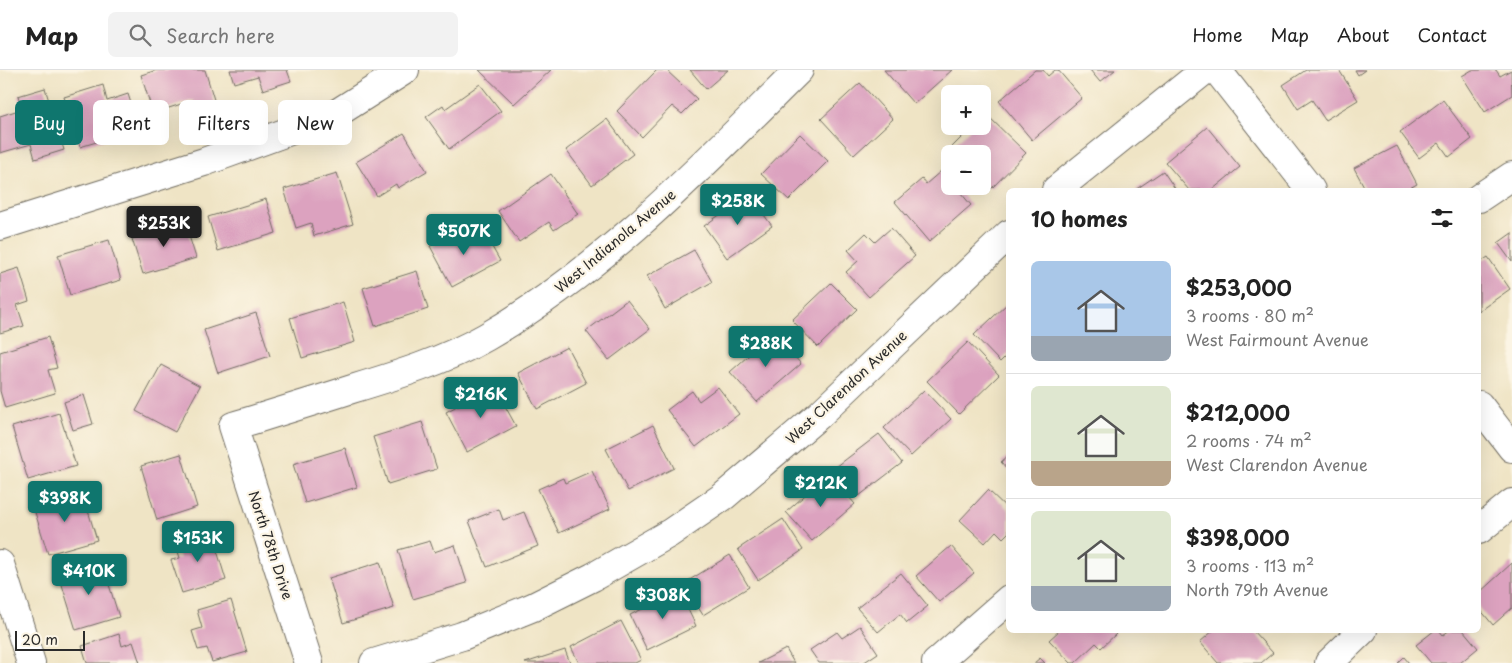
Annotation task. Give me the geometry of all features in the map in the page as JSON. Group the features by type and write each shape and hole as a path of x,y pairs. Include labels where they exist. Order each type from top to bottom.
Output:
{"street":[{"path":"0,226 204,162 334,115 405,70"},
{"name":"West Indianola Avenue","path":"233,426 387,379 434,362 485,337 570,283 650,215 799,70"},
{"path":"1058,188 1205,70"},
{"path":"1217,70 1309,188"},
{"path":"1481,197 1512,176"},
{"name":"West Clarendon Avenue","path":"374,663 462,636 533,607 594,577 670,533 724,496 819,415 1006,237"},
{"path":"1481,408 1512,448"},
{"name":"North 78th Drive","path":"233,426 309,663"},
{"path":"1481,528 1512,503"},
{"path":"0,564 31,663"},
{"path":"936,663 1006,602"},
{"path":"1329,663 1360,633"}],"building":[{"path":"157,70 205,70 214,100 179,100 179,105 169,108 169,100 149,100 141,75"},
{"path":"230,70 287,70 291,81 263,90 258,76 234,83"},
{"path":"479,70 551,70 514,104"},
{"path":"657,70 666,70 697,99 682,114 672,106 642,137 617,111"},
{"path":"690,70 728,70 706,89"},
{"path":"884,70 952,70 914,104"},
{"path":"1035,70 1043,70 1048,76 1055,70 1058,70 1082,98 1032,140 999,101"},
{"path":"1090,70 1115,70 1100,82"},
{"path":"1306,70 1339,70 1358,100 1325,120 1312,100 1298,109 1283,85"},
{"path":"1355,70 1365,70 1358,75"},
{"path":"1472,70 1496,70 1500,76 1511,70 1512,95 1485,112 1462,76"},
{"path":"860,83 893,119 854,155 821,119"},
{"path":"480,84 501,111 449,149 426,117 443,105 445,109"},
{"path":"103,85 107,100 93,100 93,143 80,147 79,145 83,145 83,100 65,100 64,97"},
{"path":"45,88 49,100 19,100 18,96"},
{"path":"128,94 130,100 110,100"},
{"path":"1443,100 1472,139 1449,157 1439,143 1419,158 1400,132"},
{"path":"15,111 15,145 28,145 0,153 0,116"},
{"path":"607,119 633,154 592,185 566,150"},
{"path":"991,119 1026,153 991,189 991,145 954,145 964,135 991,135"},
{"path":"1207,127 1240,167 1214,188 1187,188 1165,162"},
{"path":"404,133 427,171 398,188 396,184 377,196 356,162"},
{"path":"800,134 828,161 789,200 761,174"},
{"path":"31,145 62,145 64,150 35,159"},
{"path":"1397,146 1417,184 1410,188 1365,188 1354,168"},
{"path":"941,171 941,195 963,195 971,205 929,242 895,202 922,179 926,184"},
{"path":"1163,171 1175,188 1138,188"},
{"path":"337,173 353,224 314,236 311,223 296,228 284,189"},
{"path":"551,174 578,214 554,230 549,222 519,242 498,211"},
{"path":"749,194 772,226 727,258 704,226"},
{"path":"266,199 276,233 218,251 208,217"},
{"path":"185,223 196,258 143,274 132,239"},
{"path":"891,228 915,256 869,297 846,272 858,261 848,250 866,233 875,242"},
{"path":"460,229 465,240 483,231 500,261 452,287 430,246"},
{"path":"1512,233 1512,262 1498,243"},
{"path":"109,240 121,280 70,295 58,255"},
{"path":"694,250 712,282 665,309 647,276"},
{"path":"1488,257 1510,289 1481,310 1481,262"},
{"path":"19,268 29,301 17,305 24,326 0,333 0,274"},
{"path":"417,271 428,309 375,326 363,288"},
{"path":"831,283 857,309 818,347 792,320"},
{"path":"627,300 650,329 609,360 586,331"},
{"path":"343,302 355,342 302,358 290,318"},
{"path":"1006,305 1006,356 1000,362 974,335"},
{"path":"256,313 270,356 218,373 204,330"},
{"path":"774,333 801,364 757,402 730,372"},
{"path":"48,337 57,368 48,370 55,393 5,408 0,391 0,352"},
{"path":"968,342 999,375 959,414 927,381"},
{"path":"567,347 586,383 537,409 518,373"},
{"path":"161,365 200,386 175,432 136,411"},
{"path":"494,386 516,426 467,452 446,412"},
{"path":"718,387 739,414 696,447 667,410 692,391 699,401"},
{"path":"924,390 951,419 911,456 884,428"},
{"path":"84,395 93,424 73,430 64,402"},
{"path":"59,413 76,466 28,480 12,427"},
{"path":"422,422 437,469 388,484 373,437"},
{"path":"653,425 674,468 628,491 606,449"},
{"path":"879,434 902,463 859,496 836,467"},
{"path":"345,448 357,487 305,503 293,464"},
{"path":"181,454 197,507 157,520 141,466"},
{"path":"1006,458 1006,468 1001,462"},
{"path":"592,471 610,509 559,533 538,489 563,478 565,483"},
{"path":"829,474 855,504 812,541 786,512"},
{"path":"988,490 1006,507 1006,535 1003,538 996,531 985,543 960,520"},
{"path":"82,491 97,540 48,554 33,506"},
{"path":"499,509 503,520 524,512 538,546 487,567 469,521"},
{"path":"783,519 803,550 758,580 738,549"},
{"path":"211,531 226,580 182,593 171,560 180,558 175,542"},
{"path":"430,541 434,552 455,545 467,583 413,599 398,550"},
{"path":"951,546 974,573 939,602 916,576"},
{"path":"730,555 749,587 703,615 683,584"},
{"path":"102,562 119,617 76,630 59,575"},
{"path":"380,562 394,608 343,623 329,578"},
{"path":"1512,563 1512,608 1493,625 1481,610 1481,591"},
{"path":"901,573 928,606 907,623 900,614 878,632 857,608"},
{"path":"679,591 696,626 647,650 630,615"},
{"path":"231,600 247,652 212,662 207,648 198,650 192,631 202,628 197,610"},
{"path":"621,621 641,660 635,663 579,663 571,647"},
{"path":"860,626 878,653 863,663 819,663 810,650 837,632 842,638"},
{"path":"1057,633 1116,634 1101,648 1096,643 1075,663 1071,663 1049,640"},
{"path":"1210,633 1255,633 1273,653 1261,663 1218,663 1200,642"},
{"path":"1431,633 1441,633 1443,635 1446,633 1466,633 1478,648 1460,663 1431,663 1416,645"},
{"path":"119,634 122,646 133,642 140,663 87,663 82,646"},
{"path":"786,649 794,663 758,663"},
{"path":"565,650 570,663 525,663"},
{"path":"1404,657 1409,663 1398,663"},
{"path":"1040,658 1045,663 1034,663"}]}
